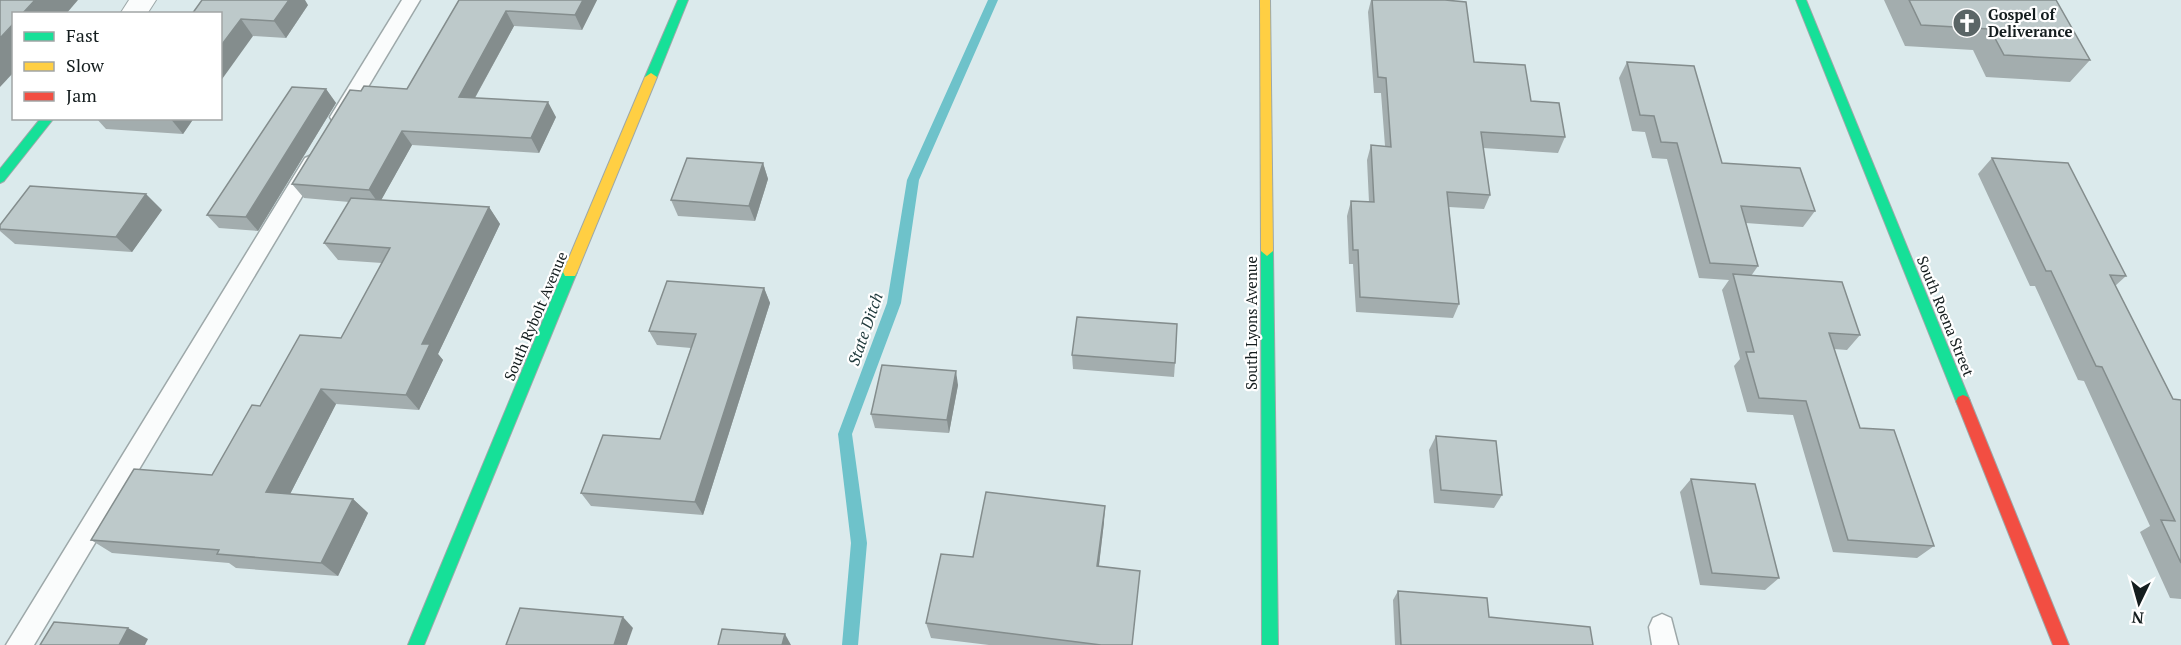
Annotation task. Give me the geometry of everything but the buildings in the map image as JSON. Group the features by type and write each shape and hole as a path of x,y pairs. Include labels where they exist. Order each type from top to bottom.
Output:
{"street":[{"name":"South Rybolt Avenue","path":"416,645 683,0"},
{"name":"South Lyons Avenue","path":"1265,0 1270,645"},
{"name":"South Roena Street","path":"1801,0 2061,645"},
{"path":"0,178 46,120"}],"lane":[{"path":"19,645 411,0"}],"waterway":[{"name":"State Ditch","path":"850,645 859,543 845,434 894,303 913,180 993,0"}],"traffic: fast":[{"path":"651,77 683,0"},
{"path":"1801,0 1963,401"},
{"path":"0,178 46,120"},
{"path":"1267,251 1270,645"},
{"path":"416,645 570,272"}],"traffic: slow":[{"path":"1265,0 1267,251"},
{"path":"570,272 651,77"}],"traffic: jam":[{"path":"1963,401 2061,645"}],"place":[{"name":"Gospel of Deliverance","path":"1967,23"}]}
